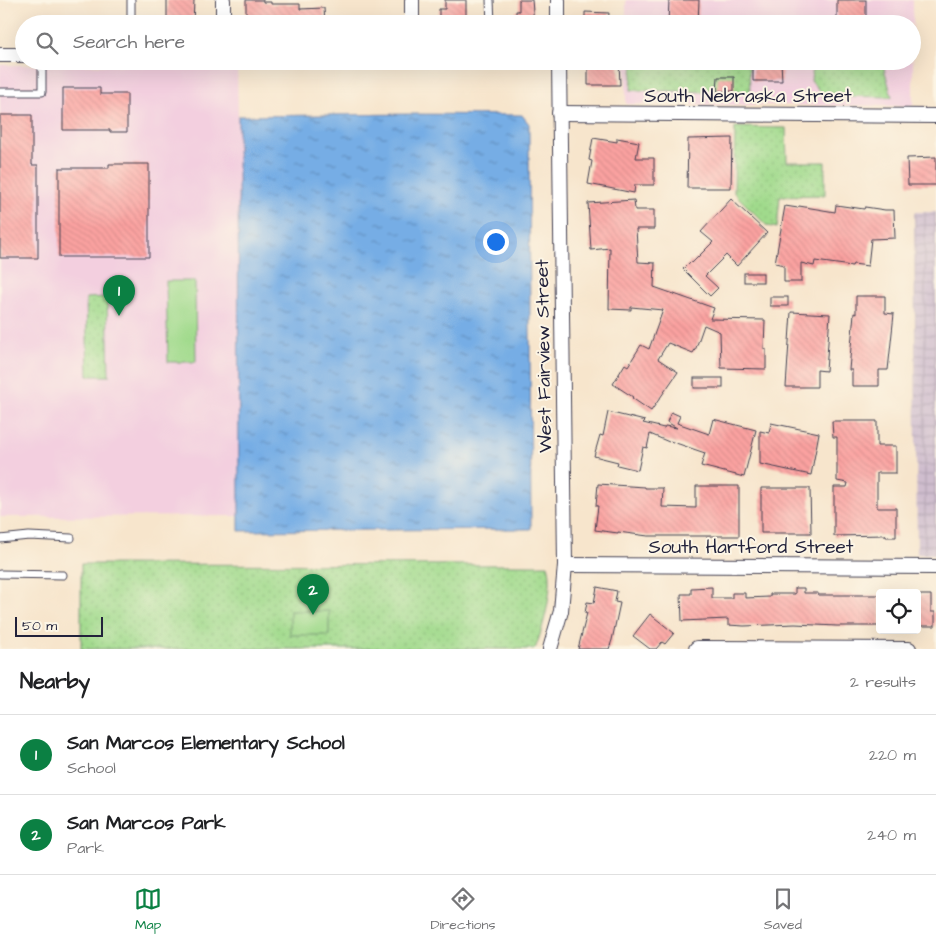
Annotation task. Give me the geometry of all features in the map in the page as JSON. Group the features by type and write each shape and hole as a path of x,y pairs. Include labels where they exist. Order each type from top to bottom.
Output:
{"street":[{"path":"223,0 223,15"},
{"path":"412,0 412,15"},
{"path":"558,0 558,15"},
{"path":"0,55 15,55"},
{"name":"West Fairview Street","path":"550,649 561,611 565,565 559,70"},
{"name":"South Nebraska Street","path":"559,113 936,116"},
{"name":"South Hartford Street","path":"565,565 936,567"},
{"path":"696,648 909,649"}],"lane":[{"path":"131,0 131,15"},
{"path":"490,0 491,15"},
{"path":"0,92 42,92 42,70"},
{"path":"0,539 30,536 72,538"},
{"path":"0,574 63,575"}],"shaded area":[{"path":"626,0 913,0 913,15 626,15"},
{"path":"0,65 15,65 15,70 237,70 239,516 0,517"},
{"path":"626,70 913,70 913,106 626,104"},
{"path":"914,212 936,212 936,554 917,554"}],"green space":[{"path":"632,70 749,70 750,93 631,90"},
{"path":"812,70 885,70 892,97 823,96 811,81"},
{"path":"735,127 786,128 787,162 825,162 825,195 780,196 777,228 767,226 734,193"},
{"path":"166,281 195,281 196,362 168,362"},
{"path":"107,297 109,376 88,376 86,298"},
{"path":"81,564 548,565 550,584 544,619 535,649 81,649"},
{"path":"290,611 329,611 329,635 290,635"}],"water":[{"path":"522,115 529,124 531,529 239,531 238,116"}],"building":[{"path":"167,0 194,0 193,15 167,15"},
{"path":"246,0 263,0 263,2 271,2 271,4 300,4 300,9 324,8 324,15 246,15"},
{"path":"445,0 466,0 466,15 439,15 439,9 445,9"},
{"path":"519,0 532,0 533,15 516,15 516,11 519,11"},
{"path":"669,0 699,0 698,15 668,15"},
{"path":"837,0 866,0 866,15 837,15"},
{"path":"585,12 609,13 609,15 585,15"},
{"path":"588,70 619,70 620,85 588,85"},
{"path":"753,70 781,70 782,81 753,81"},
{"path":"718,77 734,77 734,91 717,91"},
{"path":"63,88 100,88 100,94 127,94 127,132 63,130"},
{"path":"0,115 32,115 32,165 38,165 38,258 0,258"},
{"path":"593,138 617,142 617,138 639,142 636,158 654,158 654,185 635,185 634,193 588,184 592,161 589,160"},
{"path":"732,138 731,188 687,188 688,139"},
{"path":"936,157 936,185 908,185 907,158"},
{"path":"109,164 149,164 149,257 59,257 59,168 109,168"},
{"path":"731,199 767,233 737,266 726,255 705,276 718,288 710,296 683,269 691,261 692,263 713,242 701,232"},
{"path":"634,200 635,210 654,210 654,229 636,229 638,262 655,263 654,287 714,308 710,319 765,320 764,349 766,349 766,369 721,368 720,332 704,325 693,353 668,343 658,359 678,372 651,411 613,384 625,364 628,366 641,345 649,349 663,310 631,307 631,310 609,309 610,248 591,250 588,203"},
{"path":"836,205 864,209 865,207 894,210 895,238 871,239 868,266 853,264 852,266 815,261 814,266 801,263 801,282 784,282 784,265 775,263 785,206 798,208 799,206 835,212"},
{"path":"744,273 763,273 763,282 744,282"},
{"path":"856,296 885,296 885,313 894,314 888,370 879,370 879,386 852,386 852,370 849,370 854,313 856,314"},
{"path":"770,297 788,297 788,306 770,306"},
{"path":"791,312 830,314 826,371 817,370 817,387 786,387"},
{"path":"694,378 723,378 723,388 694,388"},
{"path":"608,412 645,421 643,423 664,428 665,426 677,428 667,422 671,412 680,416 677,423 709,434 713,419 756,430 744,477 701,466 705,453 650,434 647,448 643,447 638,470 617,465 618,462 594,456 600,435 603,436"},
{"path":"832,421 877,421 877,446 896,446 896,473 877,473 877,508 896,508 896,537 886,537 886,535 834,536 834,487 847,487 848,483 837,481 837,437 833,437"},
{"path":"771,423 819,433 811,475 760,464 760,431 769,433"},
{"path":"598,484 663,488 662,507 696,508 696,486 739,486 739,536 648,536 595,530"},
{"path":"761,488 810,488 811,533 761,533"},
{"path":"597,587 617,591 615,602 620,603 612,640 609,649 578,649 587,613 585,613 587,602 594,603"},
{"path":"712,587 712,598 732,598 732,593 745,593 745,598 770,597 770,594 795,594 795,588 804,588 804,593 818,593 818,595 876,595 876,626 795,624 744,626 728,625 728,619 682,621 681,594 691,594 691,588"},
{"path":"921,595 931,595 931,612 935,612 935,626 921,626"},
{"path":"650,614 674,633 665,644 662,642 656,649 650,649 633,636"}],"place":[{"name":"San Marcos Elementary School","path":"119,316"},
{"name":"San Marcos Park","path":"313,615"}]}
